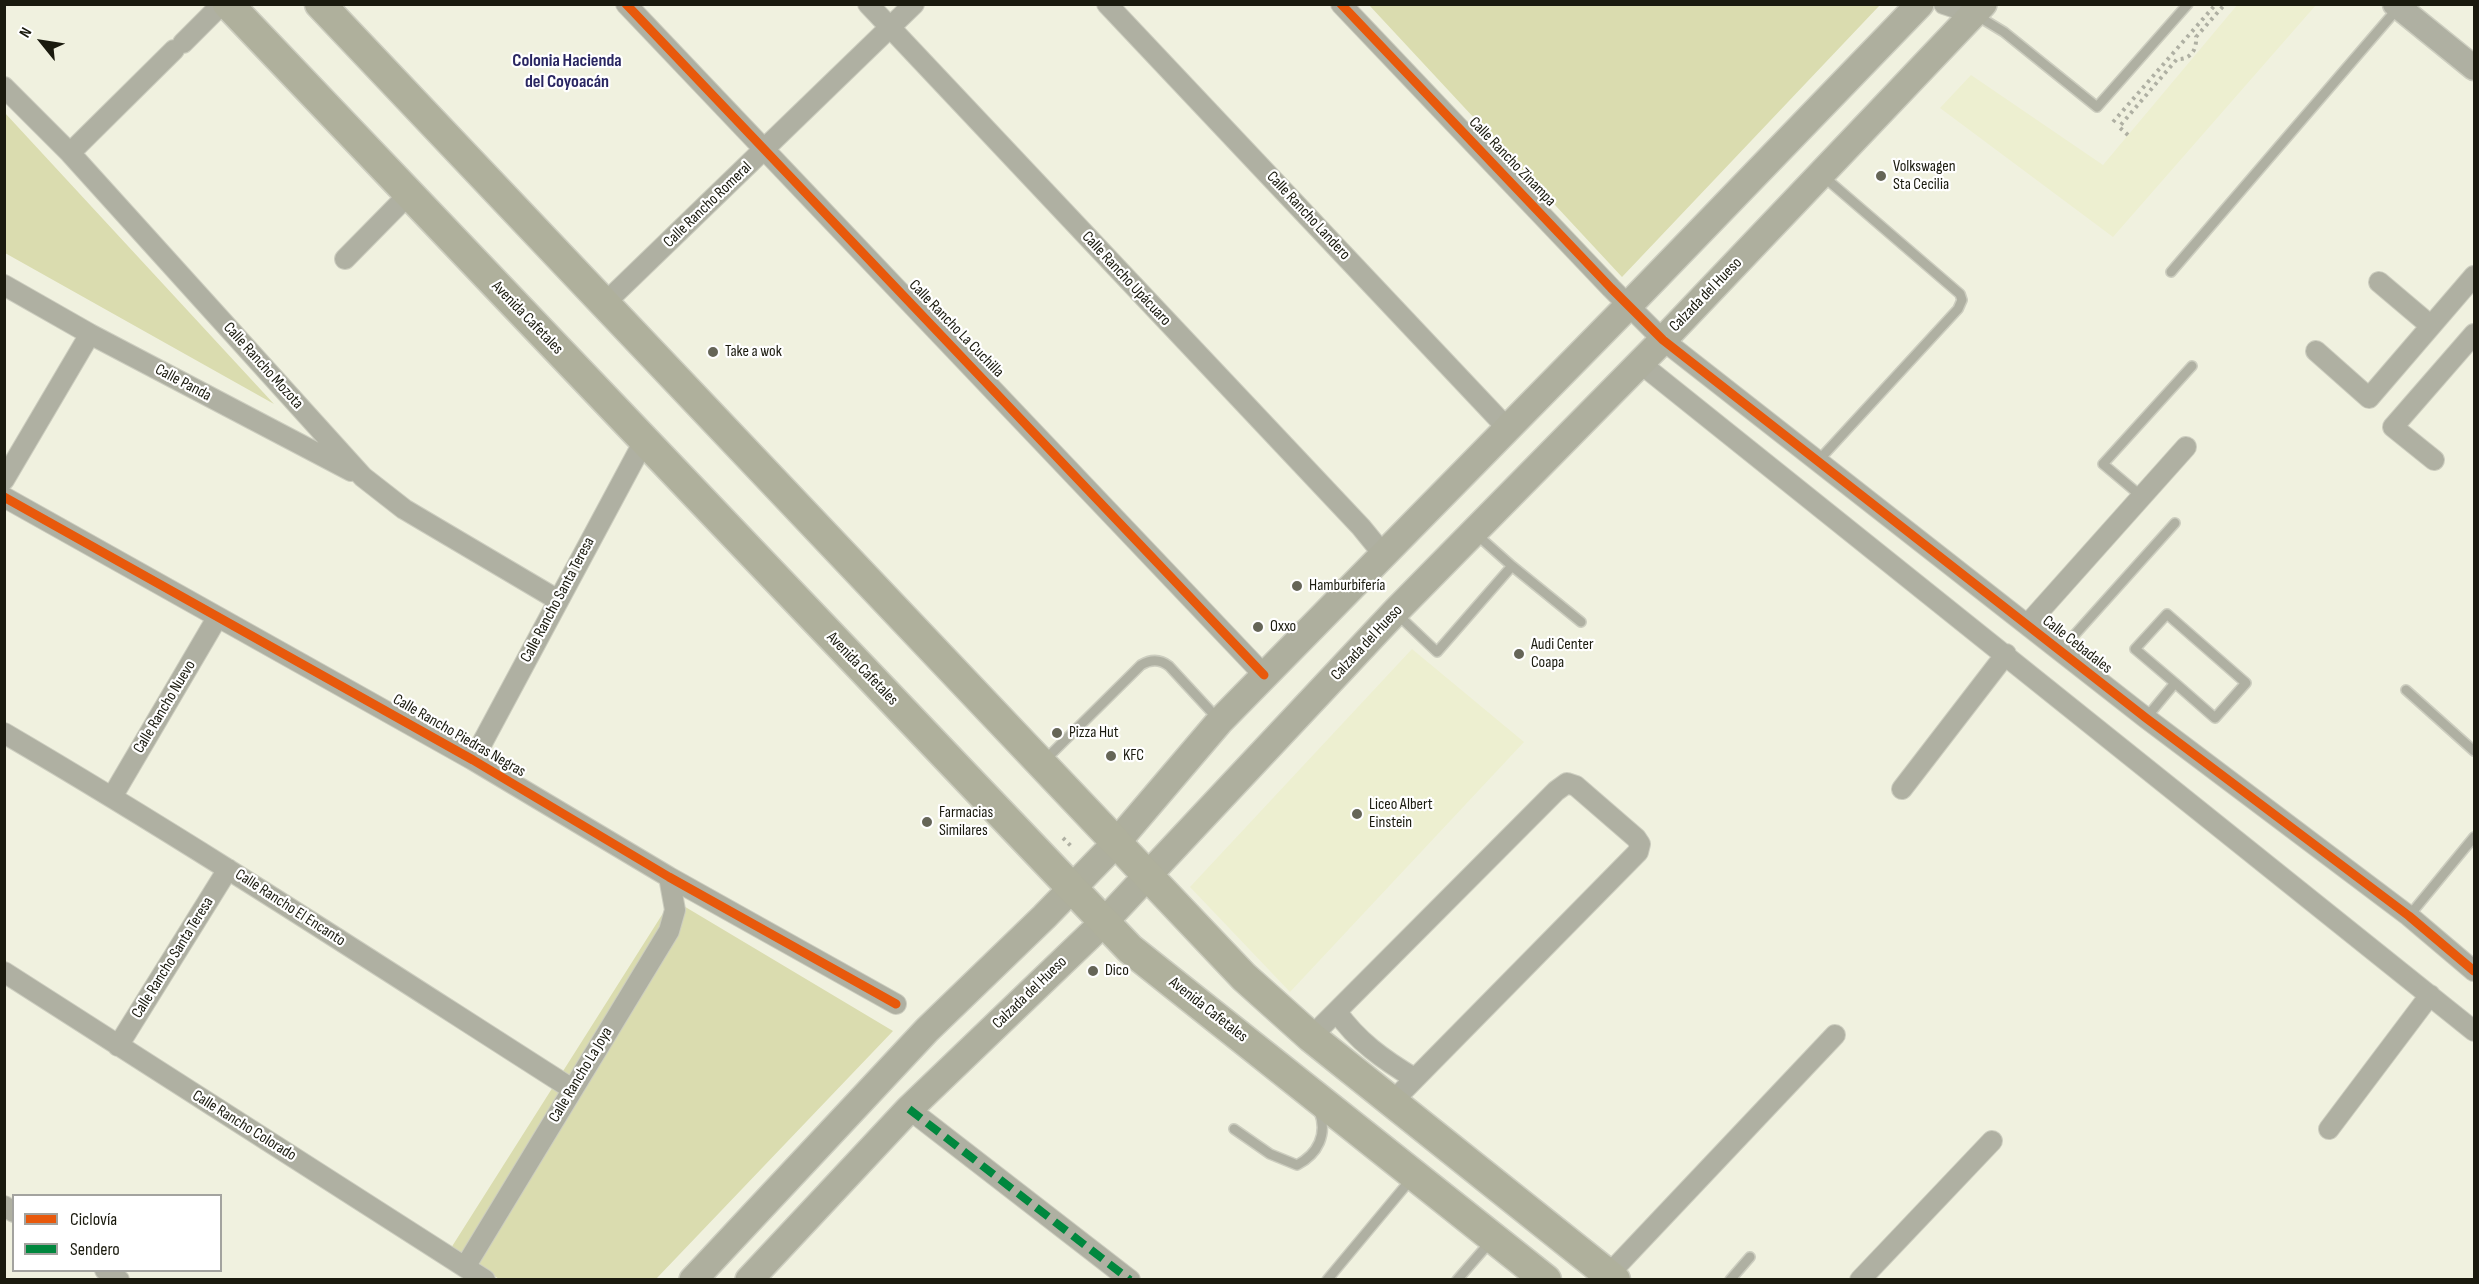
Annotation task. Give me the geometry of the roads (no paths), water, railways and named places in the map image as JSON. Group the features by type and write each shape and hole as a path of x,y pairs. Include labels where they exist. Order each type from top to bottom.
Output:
{"main road":[{"name":"Avenida Cafetales","path":"228,4 1130,950 1494,1236 1546,1280"},
{"path":"320,4 1244,977 1324,1023 1404,1089 1612,1277"},
{"path":"693,1280 927,1030 1116,843 1220,721 1264,675 1508,429 1920,4"},
{"name":"Calzada del Hueso","path":"749,1280 909,1109 1104,922 1395,612 1663,340 1979,9"}],"street":[{"path":"70,153 222,4"},
{"name":"Calle Rancho La Cuchilla","path":"626,4 1264,675"},
{"name":"Calle Rancho Upácuaro","path":"868,4 1353,519 1383,554"},
{"name":"Calle Rancho Romeral","path":"604,304 914,4"},
{"name":"Calle Rancho Landero","path":"1107,4 1508,429"},
{"name":"Calle Rancho Zinampa","path":"1341,4 1663,340"},
{"path":"1944,4 1979,9"},
{"path":"2397,6 2475,68"},
{"name":"Calle Rancho Mozota","path":"4,87 70,153 363,477 404,509 558,600"},
{"path":"345,259 409,194"},
{"path":"2316,351 2370,398 2475,276"},
{"path":"2379,282 2431,326"},
{"name":"Calle Panda","path":"4,285 90,334 363,477"},
{"path":"4,480 90,334"},
{"name":"Calle Cebadales","path":"1663,340 2146,718 2409,916 2475,971"},
{"path":"2434,460 2393,426 2471,346"},
{"path":"1640,363 2475,1031"},
{"path":"1742,445 1764,418"},
{"name":"Calle Rancho Santa Teresa","path":"473,760 644,441"},
{"path":"2027,625 2186,447"},
{"name":"Calle Rancho Piedras Negras","path":"4,496 473,760 669,877 896,1004"},
{"name":"Calle Rancho Nuevo","path":"112,797 218,618"},
{"path":"1902,789 2006,654"},
{"name":"Calle Rancho El Encanto","path":"4,733 228,869 572,1089"},
{"path":"1324,1023 1556,791 1567,783 1576,786 1636,838 1640,844 1638,852 1404,1089"},
{"name":"Calle Rancho Santa Teresa","path":"118,1046 228,869"},
{"name":"Calle Rancho La Joya","path":"465,1267 669,931 675,910 669,877"},
{"name":"Calle Rancho Colorado","path":"7,979 118,1046 485,1280"},
{"path":"2329,1129 2430,995"},
{"path":"1612,1277 1835,1035"},
{"path":"909,1109 1130,1280"},
{"path":"1860,1280 1992,1141"}],"lane":[{"path":"1979,9 2097,107 2188,4"},
{"path":"2170,272 2397,6"},
{"path":"1818,461 1958,309 1962,300 1960,294 1821,174"},
{"path":"2141,496 2103,464 2192,366"},
{"path":"2060,651 2175,523"},
{"path":"1473,532 1581,622"},
{"path":"1395,612 1437,652 1512,566"},
{"path":"2167,614 2246,683 2215,717 2175,683 2135,649 2167,614"},
{"path":"1041,764 1141,665 1152,660 1169,666 1220,721"},
{"path":"2146,718 2175,683"},
{"path":"2406,690 2475,751"},
{"path":"2409,916 2475,837"},
{"path":"1234,1129 1270,1154 1297,1164 1317,1150 1322,1135 1322,1117 1313,1094"},
{"path":"1327,1280 1415,1175"},
{"path":"1458,1279 1494,1236"},
{"path":"1730,1280 1750,1257"}],"place":[{"name":"Volkswagen Sta Cecilia","path":"1881,176"},
{"name":"Take a wok","path":"713,352"},
{"name":"Hamburbifería","path":"1297,586"},
{"name":"Oxxo","path":"1258,627"},
{"name":"Audi Center Coapa","path":"1519,654"},
{"name":"Pizza Hut","path":"1057,733"},
{"name":"KFC","path":"1111,756"},
{"name":"Liceo Albert Einstein","path":"1357,814"},
{"name":"Farmacias Similares","path":"927,822"},
{"name":"Dico","path":"1093,971"}],"district":[{"name":"Colonia Hacienda del Coyoacán","path":"567,71"}]}
